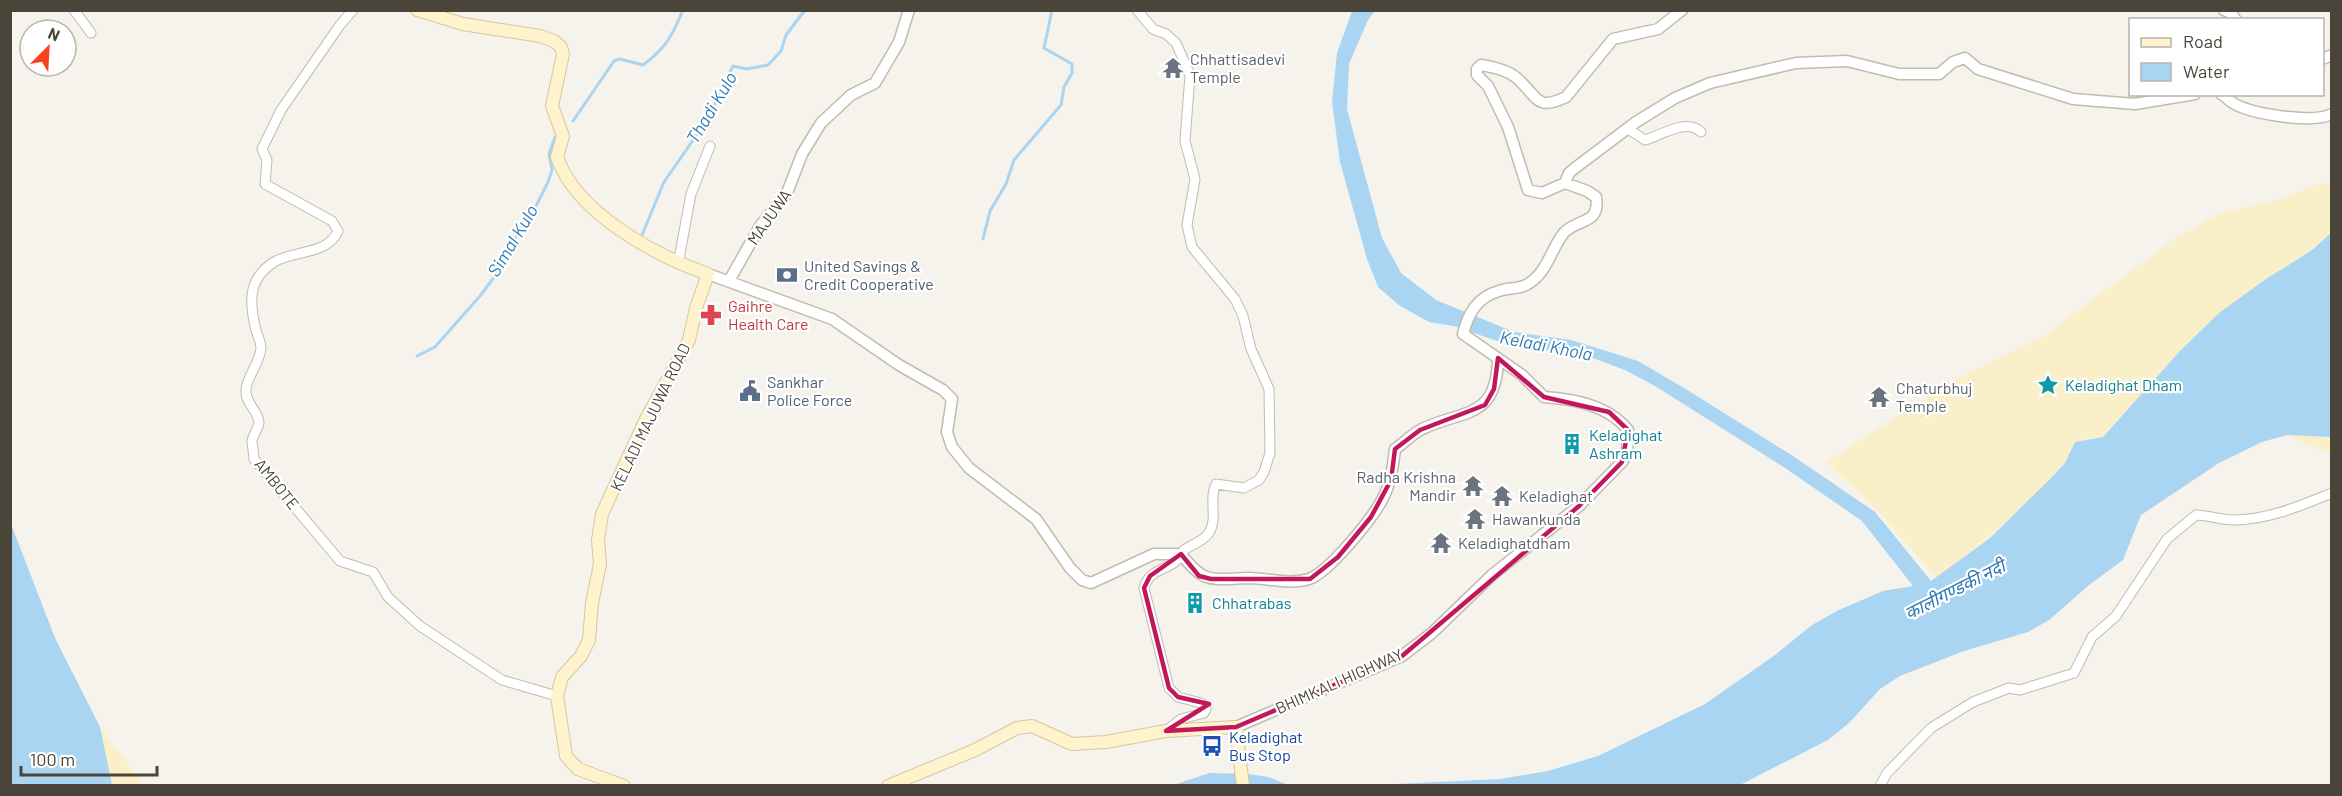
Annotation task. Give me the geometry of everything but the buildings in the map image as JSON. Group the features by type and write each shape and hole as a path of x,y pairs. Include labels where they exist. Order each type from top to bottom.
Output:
{"main road":[{"path":"417,10 463,24 540,36 554,41 561,47 563,54 552,106 563,136 557,151 559,165 576,191 608,220 653,252 678,264 708,274"},
{"name":"KELADI MAJUWA ROAD","path":"557,696 562,677 581,656 589,640 600,564 598,540 602,514 642,428 689,340 696,308 708,274"},
{"path":"557,696 566,756 578,769 624,786"},
{"path":"888,786 975,750 1017,729 1032,726 1072,744 1106,742 1166,731 1236,727 1243,786"}],"street":[{"path":"74,10 91,33"},
{"name":"AMBOTE","path":"353,10 281,110 262,149 267,160 265,184 332,221 338,231 335,238 324,246 285,256 272,263 252,285 250,297 261,346 256,369 246,387 246,401 257,416 259,424 252,440 254,459 340,561 373,572 388,597 420,626 502,680 557,696"},
{"name":"MAJUWA","path":"729,282 760,226 787,193 802,154 821,123 851,95 875,83 898,42 909,10"},
{"path":"1137,10 1153,29 1166,34 1176,43 1190,75 1185,141 1195,179 1188,217 1192,247 1235,299 1244,316 1251,349 1269,389 1270,453 1264,472 1258,480 1244,488 1216,484 1212,491 1212,519 1208,534 1181,554 1175,562 1150,576 1144,588 1169,688 1178,697 1201,703 1206,710 1204,713 1181,720 1166,731"},
{"path":"1682,10 1658,29 1613,39 1588,66 1566,97 1557,101 1541,102 1513,75 1485,65 1478,66 1477,75 1488,86 1508,127 1528,190 1542,194 1566,183 1569,173 1575,168 1675,98 1710,83 1796,63 1847,61 1899,74 1939,74 1953,62 1965,58 1978,69 2073,99 2135,104 2183,96"},
{"path":"2223,96 2233,104 2277,116 2313,120 2331,114"},
{"path":"1628,129 1645,140 1683,127 1696,128 1701,132"},
{"path":"678,264 691,194 710,146"},
{"name":"BHIMKALI HIGHWAY","path":"1236,727 1402,656 1432,633 1492,575 1579,506 1622,462 1627,453 1628,430 1609,412 1566,399 1544,397 1533,384 1463,333 1471,309 1497,291 1525,285 1545,269 1564,232 1594,216 1598,208 1596,197 1566,183"},
{"path":"708,274 832,319 899,365 944,390 952,399 947,432 952,447 969,468 1036,519 1070,568 1082,580 1091,583 1100,580 1154,554 1181,554"},
{"path":"1181,554 1199,576 1211,579 1258,578 1292,581 1310,579 1338,557 1371,518 1391,480 1395,449 1420,430 1465,416 1485,405 1496,382 1498,358"},
{"path":"1880,786 1887,773 1931,728 1973,702 2009,688 2020,690 2074,673 2092,637 2116,616 2167,539 2196,515 2231,520 2255,518 2288,511 2331,493"}],"highlighted area":[{"path":"1498,358 1544,397 1609,412 1628,430 1622,462 1579,506 1402,656 1236,727 1166,731 1209,704 1178,697 1169,688 1159,657 1144,588 1150,576 1181,554 1199,576 1211,579 1310,579 1338,557 1371,517 1391,480 1395,449 1420,430 1485,405 1494,389"}],"sand":[{"name":"Keladighat Dham","path":"2331,183 2331,233 2329,236 2219,313 2180,351 2103,437 2083,438 2059,470 2041,489 1937,578 1876,509 1826,462 1958,378 2042,337 2176,238 2218,214 2281,199 2314,185"},
{"path":"2287,435 2331,437 2331,454"},
{"path":"100,728 144,785 112,785"}],"water":[{"path":"1352,11 1375,11 1368,20 1349,64 1347,109 1382,238 1401,273 1436,300 1514,332 1571,340 1638,361 1793,456 1875,512 1931,581 1990,538 2065,463 2075,442 2103,437 2180,351 2219,313 2312,250 2331,233 2331,437 2287,435 2262,442 2219,463 2141,515 2123,560 2089,585 2049,620 2028,632 1964,651 1900,676 1880,689 1849,723 1828,740 1740,785 1374,785 1500,779 1548,771 1598,756 1705,704 1775,655 1812,625 1839,610 1883,591 1913,586 1862,521 1785,468 1655,386 1625,370 1593,358 1500,342 1454,326 1429,322 1400,306 1378,287 1367,259 1340,162 1332,102 1337,53"},
{"path":"11,524 55,638 100,727 112,785 11,785"},
{"path":"1209,773 1249,774 1268,777 1289,785 1171,786"}],"waterway":[{"name":"Simal Kulo","path":"573,121 614,61 620,59 643,65 668,41 683,10"},
{"name":"Thadi Kulo","path":"642,235 664,182 707,120 733,66 747,69 768,65 781,51 786,35 805,10"},
{"path":"983,239 990,211 1006,184 1014,160 1061,105 1064,87 1072,73 1072,64 1044,48 1052,10"},
{"name":"Simal Kulo","path":"417,356 435,347 480,296 501,268 514,240 533,212 548,182 552,170 549,154 555,137"}],"place":[{"name":"Chhattisadevi Temple","path":"1173,68"},
{"name":"United Savings & Credit Cooperative","path":"787,275"},
{"name":"Gaihre Health Care","path":"711,315"},
{"name":"Keladighat Dham","path":"2048,385"},
{"name":"Sankhar Police Force","path":"750,391"},
{"name":"Chaturbhuj Temple","path":"1879,397"},
{"name":"Keladighat Ashram","path":"1572,444"},
{"name":"Radha Krishna Mandir","path":"1473,486"},
{"name":"Keladighat","path":"1502,496"},
{"name":"Hawankunda","path":"1475,519"},
{"name":"Keladighatdham","path":"1441,543"},
{"name":"Chhatrabas","path":"1195,603"},
{"name":"Keladighat Bus Stop","path":"1212,746"}],"water label":[{"name":"Keladi Khola","path":"1546,346"},
{"name":"कालीगण्डकी नदी","path":"1955,590"}]}
